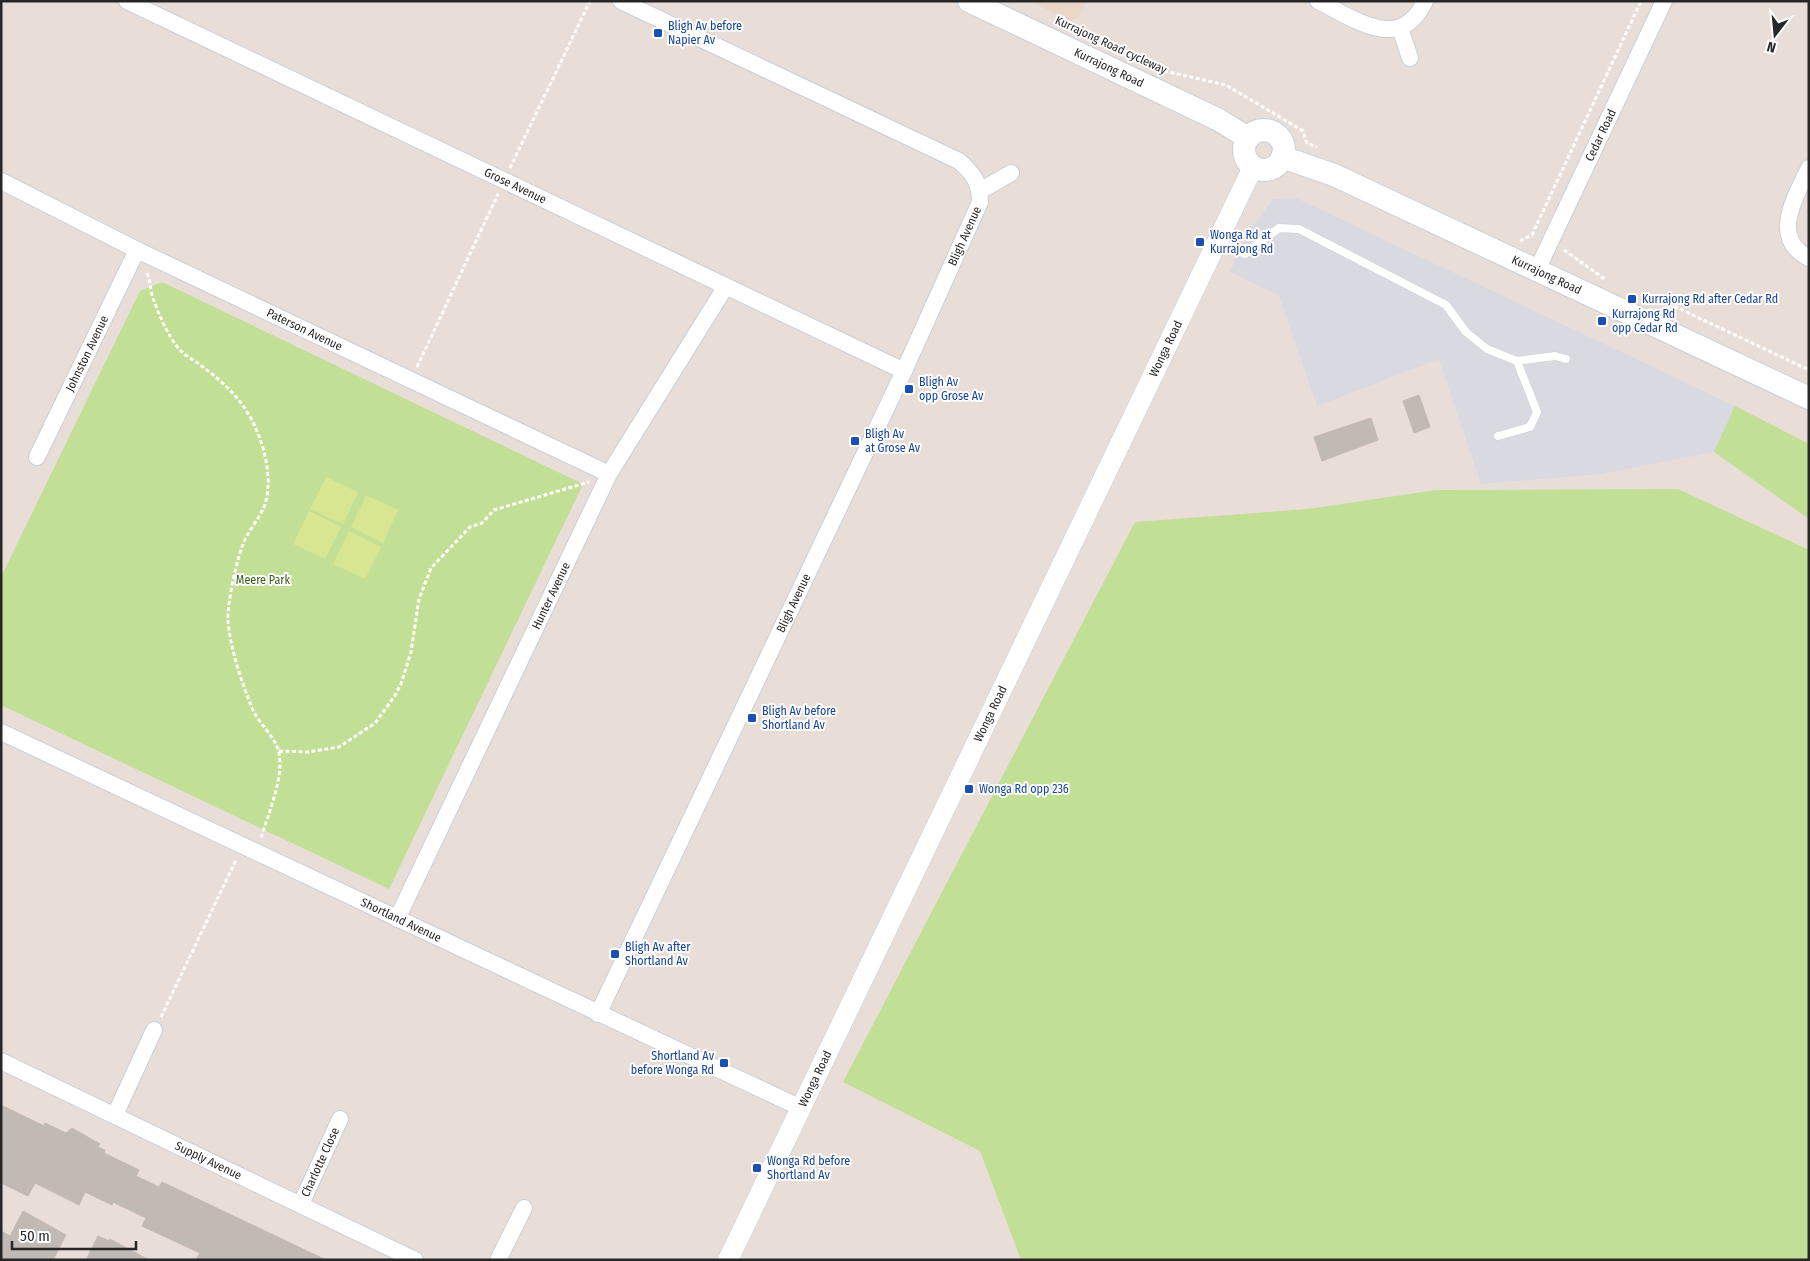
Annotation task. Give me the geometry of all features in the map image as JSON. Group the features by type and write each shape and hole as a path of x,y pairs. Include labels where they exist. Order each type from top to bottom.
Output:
{"main road":[{"name":"Kurrajong Road","path":"969,1 1219,120 1248,138"},
{"path":"1261,130 1272,132 1282,141 1282,157 1270,168 1253,167 1247,160 1244,150 1248,138 1261,130"},
{"name":"Kurrajong Road","path":"1282,157 1334,175 1809,398"}],"street":[{"name":"Grose Avenue","path":"127,1 904,371"},
{"name":"Bligh Avenue","path":"598,1014 904,371 976,215 980,202 980,191 970,170 959,161 621,1"},
{"path":"1318,1 1372,28 1386,30 1400,28 1412,20 1425,1"},
{"name":"Cedar Road","path":"1537,270 1664,1"},
{"path":"1400,28 1410,58"},
{"name":"Wonga Road","path":"728,1260 1253,167"},
{"path":"1809,168 1789,210 1787,229 1793,246 1809,258"},
{"name":"Bligh Avenue","path":"980,191 1011,173"},
{"name":"Paterson Avenue","path":"1,181 137,250 609,474"},
{"name":"Johnston Avenue","path":"37,457 137,250"},
{"name":"Hunter Avenue","path":"397,919 609,474 726,286"},
{"name":"Shortland Avenue","path":"1,732 801,1108"},
{"path":"115,1116 154,1030"},
{"name":"Supply Avenue","path":"1,1061 415,1260"},
{"name":"Charlotte Close","path":"301,1204 340,1119"},
{"path":"498,1260 524,1208"}],"lane":[{"path":"1217,241 1245,254 1280,228 1299,229 1446,305 1473,339 1487,349 1517,361 1555,356 1566,359"},
{"path":"1498,436 1530,428 1537,412 1517,361"}],"path":[{"path":"509,170 590,1"},
{"path":"1532,235 1641,1"},
{"name":"Kurrajong Road cycleway","path":"1157,68 1166,72 1226,85 1303,131 1307,142 1322,149"},
{"path":"416,367 495,200"},
{"path":"137,250 170,336 191,360 202,366 238,398 257,430 268,480 266,496 252,532 242,545 233,578 228,621 237,664 252,707 279,751 280,765 273,801 250,849 154,1030"},
{"path":"1565,250 1610,283"},
{"path":"1646,300 1676,307 1809,370"},
{"path":"279,751 308,752 339,747 375,723 394,697 400,684 411,652 419,599 431,568 470,528 482,523 494,510 516,502 536,499 609,474"}],"shaded area":[{"path":"1030,1 1087,1 1080,15 1070,21"},
{"path":"1296,198 1735,406 1714,452 1601,474 1481,484 1439,359 1317,406 1279,296 1230,272 1248,233 1273,199"}],"green space":[{"name":"Meere Park","path":"162,282 583,484 389,889 1,705 1,577 140,291"},
{"path":"1735,406 1809,444 1809,519 1714,452"},
{"path":"326,477 358,492 343,524 310,509"},
{"path":"1678,489 1809,550 1809,1260 1021,1260 980,1151 843,1082 1135,522 1308,509 1436,490"},
{"path":"366,495 398,510 383,543 351,527"},
{"path":"309,511 341,527 325,559 293,544"},
{"path":"349,531 381,547 365,579 333,564"}],"building":[{"path":"1419,395 1430,427 1414,433 1403,401"},
{"path":"1371,418 1378,440 1322,461 1314,437"},
{"path":"1,1105 44,1126 45,1123 66,1133 72,1128 100,1144 98,1147 105,1150 104,1153 139,1170 136,1176 159,1187 162,1182 326,1260 196,1260 200,1253 142,1226 146,1218 113,1202 112,1205 85,1192 79,1205 35,1183 28,1196 1,1183"},
{"path":"23,1211 66,1235 53,1260 1,1260 1,1231 10,1236"},
{"path":"98,1236 109,1241 110,1239 149,1260 86,1260"}],"place":[{"name":"Bligh Av before Napier Av","path":"658,33"},
{"name":"Wonga Rd at Kurrajong Rd","path":"1200,242"},
{"name":"Kurrajong Rd after Cedar Rd","path":"1632,299"},
{"name":"Kurrajong Rd opp Cedar Rd","path":"1602,321"},
{"name":"Bligh Av opp Grose Av","path":"909,389"},
{"name":"Bligh Av at Grose Av","path":"855,441"},
{"name":"Bligh Av before Shortland Av","path":"752,718"},
{"name":"Wonga Rd opp 236","path":"969,789"},
{"name":"Bligh Av after Shortland Av","path":"615,954"},
{"name":"Shortland Av before Wonga Rd","path":"724,1063"},
{"name":"Wonga Rd before Shortland Av","path":"757,1168"}]}
